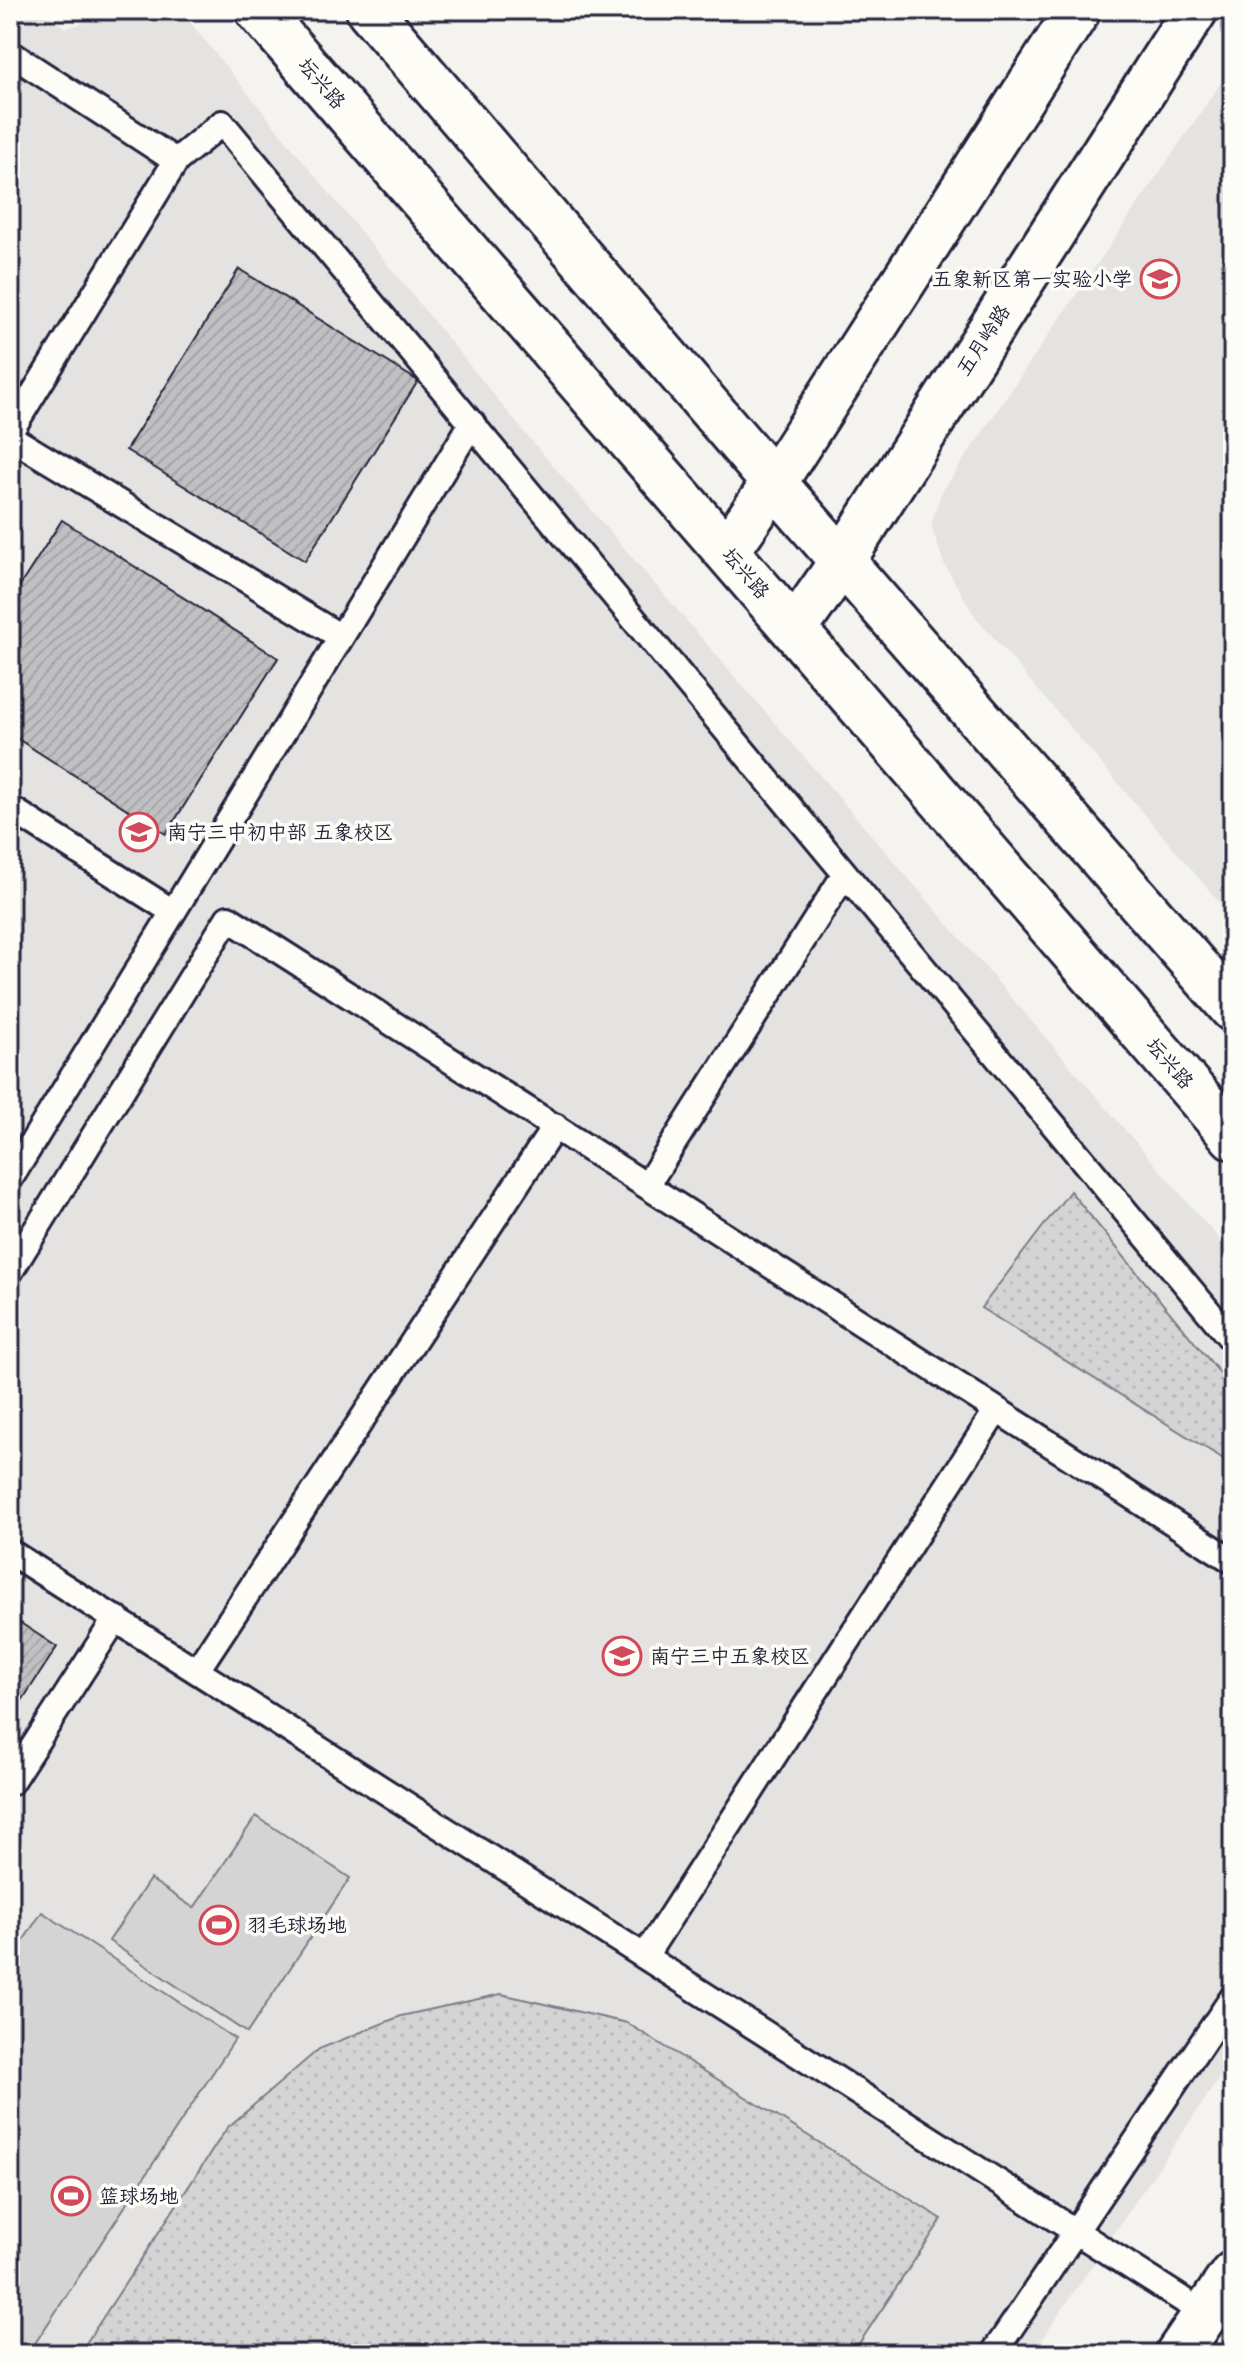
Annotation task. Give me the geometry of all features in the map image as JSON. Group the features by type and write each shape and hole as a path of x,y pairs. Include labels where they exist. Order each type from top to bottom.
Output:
{"street":[{"name":"坛兴路","path":"258,10 1233,1137"},
{"path":"369,10 774,483 1233,1009"},
{"path":"727,551 774,483 1078,10"},
{"name":"五月岭路","path":"795,629 843,560 1195,10"},
{"path":"1178,2354 1233,2274"}],"lane":[{"path":"10,53 176,161"},
{"path":"341,637 10,434 176,161 222,123 1233,1341"},
{"path":"10,1179 472,423"},
{"path":"10,808 173,912"},
{"path":"647,1185 845,874"},
{"path":"10,1272 228,918 1233,1561"},
{"path":"197,1670 555,1126"},
{"path":"645,1956 996,1411"},
{"path":"10,1552 1205,2314"},
{"path":"10,1783 116,1618"},
{"path":"993,2354 1233,1997"}],"shaded area":[{"name":"南宁三中五象校区","path":"10,10 38,10 66,28 134,10 180,10 524,432 1233,1255 1233,2058 1032,2354 10,2354"},
{"name":"五象新区第一实验小学","path":"1233,65 1233,918 975,616 944,564 931,525 941,493"},
{"path":"1070,1191 1233,1389 1233,1465 981,1308"},
{"name":"羽毛球场地","path":"256,1816 350,1878 247,2033 109,1941 150,1879 194,1908"},
{"name":"篮球场地","path":"42,1912 235,2039 28,2354 10,2354 10,1961"},
{"path":"501,1994 627,2023 942,2219 852,2354 79,2354 227,2128 319,2049 401,2016"}],"building":[{"path":"239,269 418,381 305,561 126,450"},
{"path":"62,520 278,658 166,834 10,734 10,601"},
{"path":"10,1616 57,1647 10,1719"}],"place":[{"name":"五象新区第一实验小学","path":"1160,279"},
{"name":"南宁三中初中部 五象校区","path":"139,832"},
{"name":"南宁三中五象校区","path":"622,1656"},
{"name":"羽毛球场地","path":"219,1925"},
{"name":"篮球场地","path":"71,2196"}]}
